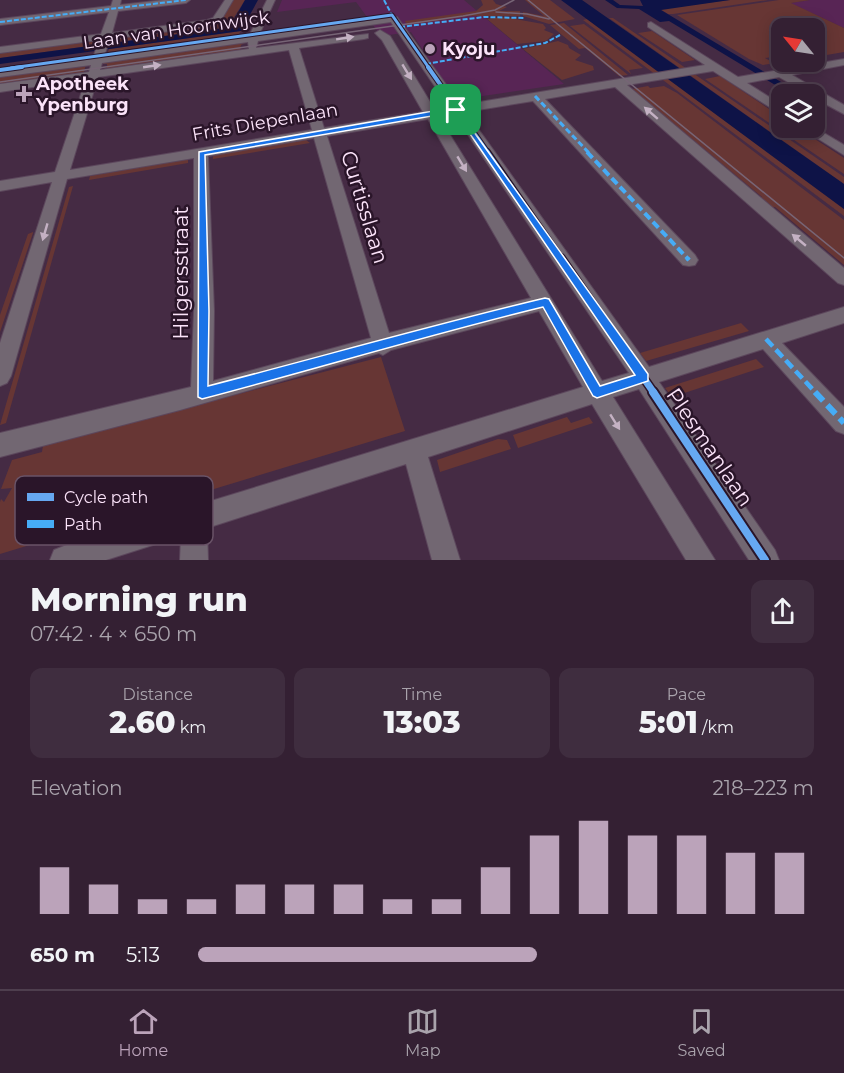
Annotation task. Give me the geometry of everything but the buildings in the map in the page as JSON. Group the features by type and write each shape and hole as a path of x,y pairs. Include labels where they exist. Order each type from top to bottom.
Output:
{"street":[{"path":"0,22 116,4 186,0"},
{"path":"0,50 105,38 214,21 229,0"},
{"path":"251,52 253,39 272,0"},
{"path":"0,376 116,4"},
{"path":"651,26 771,104"},
{"name":"Laan van Hoornwijck","path":"0,74 99,57 253,39 400,28"},
{"name":"Laan van Hoornwijck","path":"0,88 383,35 400,28"},
{"name":"Plesmanlaan","path":"400,28 644,378 765,560"},
{"path":"383,35 432,113 597,392 701,560"},
{"name":"Curtisslaan","path":"293,46 383,346"},
{"path":"735,81 844,62"},
{"name":"Frits Diepenlaan","path":"0,186 715,67"},
{"path":"776,74 844,110"},
{"path":"617,83 844,278"},
{"path":"536,96 688,261"},
{"path":"822,138 844,152"},
{"name":"Hilgersstraat","path":"201,153 204,311 202,393"},
{"path":"0,445 383,346 465,321 545,302"},
{"path":"213,513 844,315"},
{"path":"766,339 844,423"},
{"path":"414,450 446,560"},
{"path":"64,560 112,545"}],"shaded area":[{"path":"233,0 245,0 227,28 111,43 112,38 221,20"},
{"path":"245,0 258,0 241,31 0,64 0,58 224,28 231,25"},
{"path":"282,0 464,0 564,84 456,100 411,32 381,36 356,2 277,12"},
{"path":"481,0 493,0 496,4 507,7 499,11 520,11 520,16 470,16 407,25 405,21 476,11 483,5"},
{"path":"525,0 550,0 575,19 549,24 523,16 523,12 544,16"},
{"path":"561,0 582,0 771,133 771,138 778,138 844,184 844,209"},
{"path":"605,0 613,0 620,5 643,6 640,0 730,0 661,10 784,84 773,84 669,21 660,22 639,9 617,8"},
{"path":"730,0 768,0 673,14 660,9"},
{"path":"779,0 810,0 791,3 823,18 771,18 771,57 765,58 771,64 763,65 749,59 677,15"},
{"path":"810,0 844,0 844,28 825,18 790,3"},
{"path":"504,17 543,24 546,28 544,30 554,34 546,41 517,44 487,19"},
{"path":"609,18 613,18 771,127 771,132"},
{"path":"587,19 844,209 844,216 583,20"},
{"path":"825,19 844,28 844,52 825,55"},
{"path":"564,23 628,75 619,76 585,48 579,49 550,25"},
{"path":"584,24 643,68 629,70 631,74 570,26"},
{"path":"241,31 239,34 108,52 109,49"},
{"path":"652,31 695,60 682,62 638,33"},
{"path":"98,40 96,45 0,58 0,51"},
{"path":"558,41 581,55 575,60 593,66 594,70 562,80 523,49"},
{"path":"245,43 241,45 240,51 100,70 107,68 107,64 101,64 103,62"},
{"path":"86,64 84,72 78,74 0,87 0,76"},
{"path":"720,76 771,110 771,124 705,79"},
{"path":"648,86 650,88 664,86 677,93 844,220 844,265 775,207 771,208 759,198 762,197 632,89"},
{"path":"779,138 787,138 844,177 844,184"},
{"path":"791,138 813,138 844,158 844,174"},
{"path":"306,140 310,143 213,159 213,155"},
{"path":"188,159 188,163 89,180 90,176"},
{"path":"73,186 6,423 0,425 69,187"},
{"path":"33,232 0,332 0,315 28,234"},
{"path":"741,323 749,331 646,361 640,353"},
{"path":"381,357 405,431 213,489 213,476 15,476 15,545 30,545 0,554 0,502 1,499 4,502 12,488 1,489 12,460 42,452 43,445"},
{"path":"756,359 764,367 672,397 665,388"},
{"path":"567,417 571,423 589,417 593,423 518,448 513,435"},
{"path":"498,439 507,440 511,449 440,472 437,460"}],"tram line":[{"path":"0,82 463,16 495,10 514,0"},
{"path":"528,0 844,258"},
{"path":"496,12 527,14 549,19"}],"marked path":[{"path":"0,22 186,0"},
{"path":"384,0 392,15"},
{"path":"400,27 484,17 524,18"},
{"path":"426,64 545,43 560,35"},
{"path":"535,96 689,260"},
{"path":"766,339 844,423"}],"cycle path":[{"path":"0,70 392,15 644,378 765,560"}],"place":[{"name":"Kyoju","path":"430,49"},
{"name":"Apotheek Ypenburg","path":"24,94"}],"route":[{"path":"456,110 644,378 597,392 545,302 465,321 383,346 202,393 204,311 201,153 456,110"}]}
